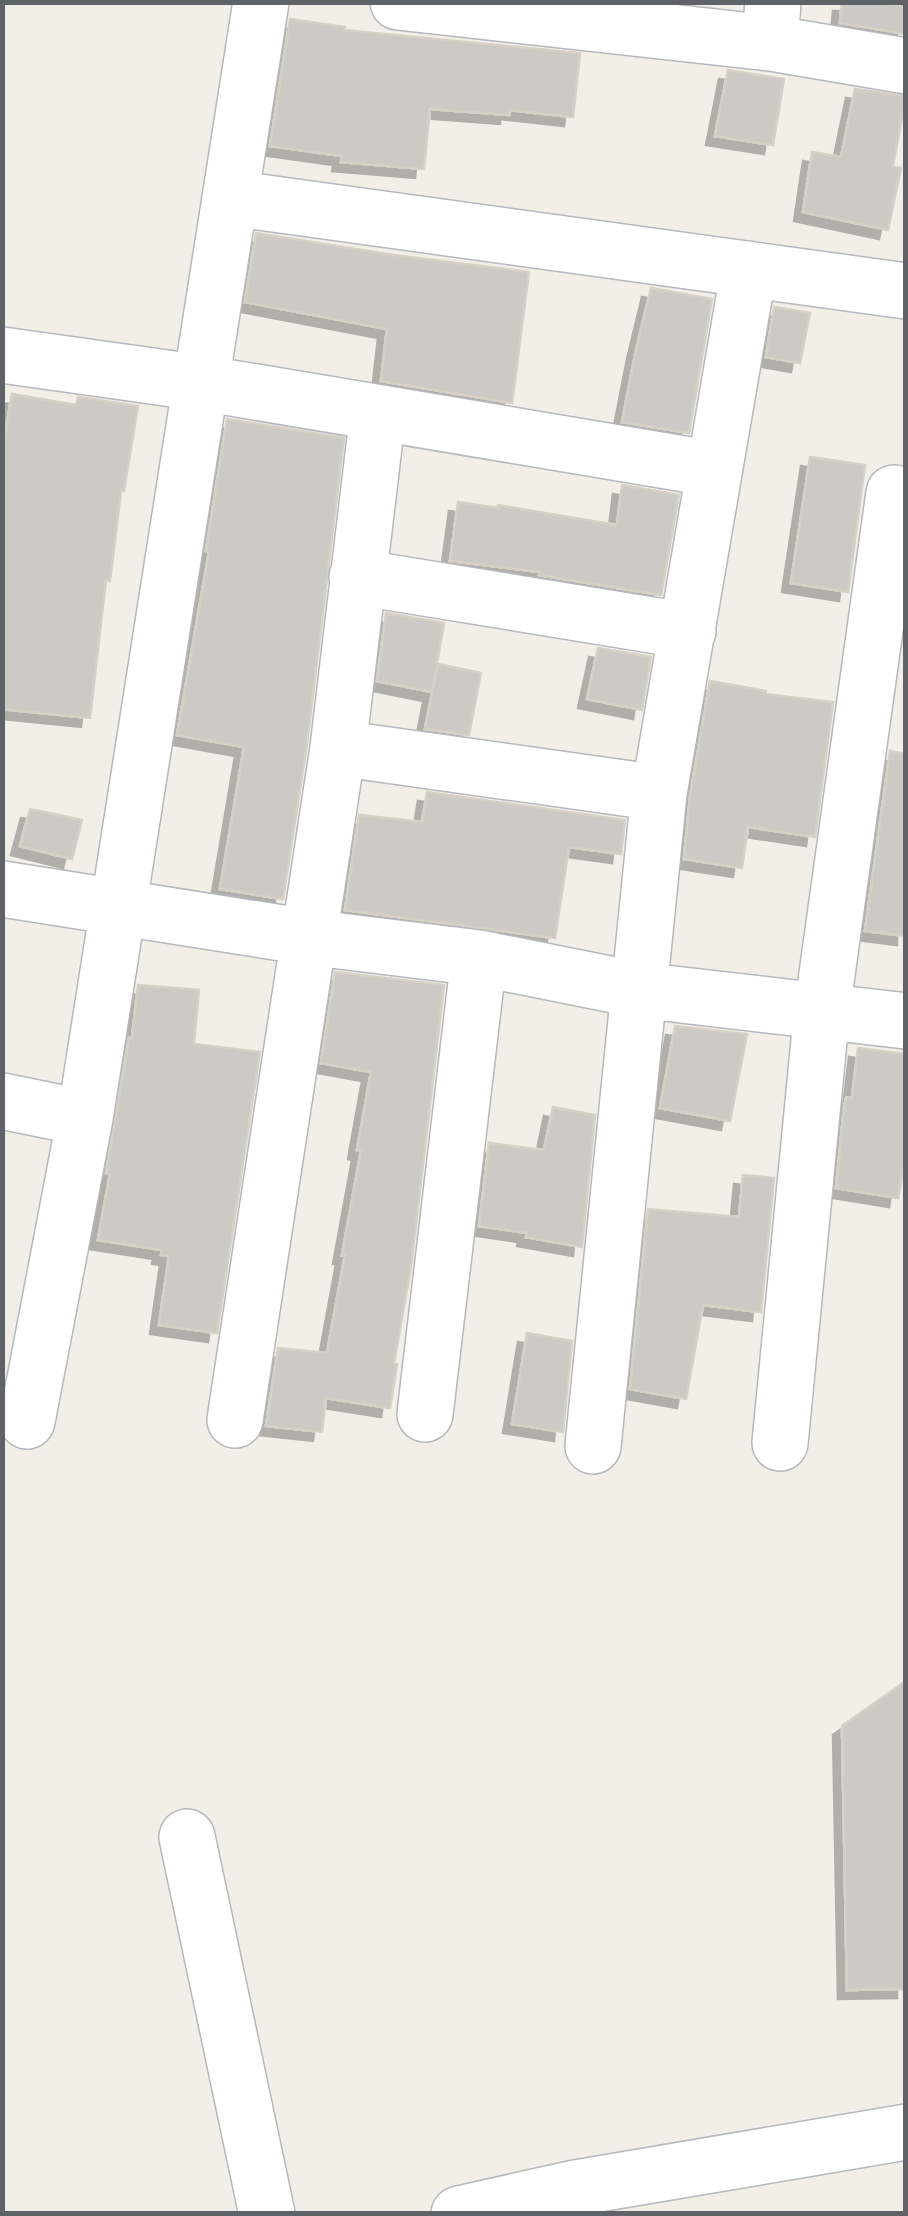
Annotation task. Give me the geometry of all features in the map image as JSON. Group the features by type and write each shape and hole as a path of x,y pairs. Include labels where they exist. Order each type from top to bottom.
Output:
{"street":[{"path":"27,1422 85,1118 261,2"},
{"path":"398,2 772,23 906,66"},
{"path":"230,198 748,270 903,276"},
{"path":"594,1446 660,793 748,270"},
{"path":"2,363 3,355 202,383 714,469"},
{"path":"235,1420 338,748 378,413"},
{"path":"780,1443 822,1010 894,493 906,495"},
{"path":"357,577 688,631"},
{"path":"338,748 660,793"},
{"path":"2,889 307,937 479,958 639,990 906,1020"},
{"path":"425,1414 479,958"},
{"path":"2,1101 85,1118"},
{"path":"187,1836 267,2214"},
{"path":"459,2214 575,2188 906,2132"}],"building":[{"path":"842,2 906,6 906,34 840,23"},
{"path":"290,19 345,27 344,30 580,53 573,117 509,110 509,115 430,109 424,169 341,162 342,156 270,146"},
{"path":"728,70 784,79 773,145 715,136"},
{"path":"855,89 906,96 893,166 901,168 888,230 803,212 812,152 841,157"},
{"path":"256,233 529,272 512,403 381,381 387,329 245,302"},
{"path":"651,288 712,299 689,433 622,422"},
{"path":"774,307 810,313 800,363 766,357"},
{"path":"12,394 76,405 78,397 138,406 121,491 110,581 106,580 90,718 2,709 2,452"},
{"path":"227,419 344,438 307,744 283,899 220,889 244,747 177,735 209,552 206,551"},
{"path":"810,457 865,465 848,592 791,583"},
{"path":"622,485 679,495 661,595 539,575 540,572 450,561 458,502 617,525"},
{"path":"386,613 444,623 432,692 377,681"},
{"path":"598,648 651,657 642,710 587,699"},
{"path":"438,664 481,673 469,735 425,729"},
{"path":"710,681 766,691 765,694 833,702 815,837 748,827 742,868 684,859 690,797"},
{"path":"890,751 906,754 906,936 865,931"},
{"path":"427,792 625,820 621,854 569,847 555,938 345,910 359,815 422,822"},
{"path":"30,809 82,820 72,859 20,846"},
{"path":"335,972 444,985 390,1408 326,1398 322,1432 266,1426 278,1348 327,1353 361,1151 357,1150 371,1072 321,1063"},
{"path":"138,985 199,990 194,1044 260,1052 217,1333 159,1325 169,1256 161,1255 162,1250 98,1240"},
{"path":"675,1026 747,1034 730,1121 660,1108"},
{"path":"858,1048 906,1054 906,1154 898,1198 836,1188 844,1109 846,1098 852,1098"},
{"path":"553,1107 595,1115 582,1247 479,1226 489,1143 544,1150"},
{"path":"743,1175 774,1178 761,1312 703,1305 686,1399 630,1389 648,1209 739,1217"},
{"path":"527,1333 572,1341 563,1432 512,1424"},
{"path":"906,1681 906,1989 847,1990 842,1726"}]}
